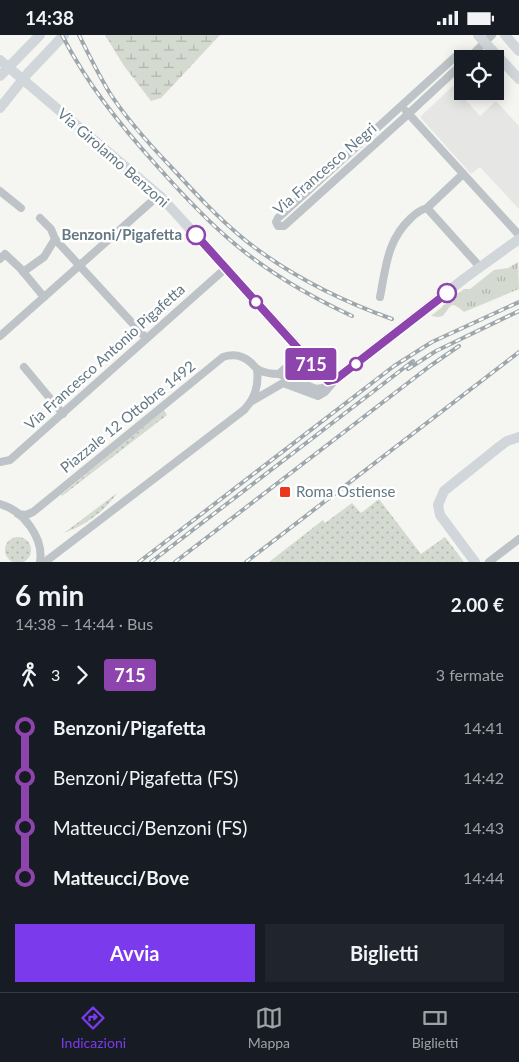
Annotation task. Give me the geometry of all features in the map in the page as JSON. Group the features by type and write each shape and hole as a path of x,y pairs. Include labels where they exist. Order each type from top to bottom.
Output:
{"street":[{"path":"0,76 4,64 17,57 40,35"},
{"path":"0,108 64,35"},
{"path":"505,35 519,51"},
{"path":"475,50 485,37 519,79"},
{"name":"Via Francesco Negri","path":"454,58 278,218 276,222 278,226 284,226 454,71"},
{"name":"Via Girolamo Benzoni","path":"4,64 27,75 159,195 325,379 328,381 336,379"},
{"path":"250,402 283,383 318,396 325,392 336,379 519,237 401,106"},
{"path":"380,297 394,237 412,217 421,209 427,208 463,174"},
{"path":"0,191 21,208"},
{"path":"0,336 159,195"},
{"path":"427,208 480,267"},
{"path":"40,218 51,229 55,239 146,338"},
{"path":"24,272 44,257 55,239"},
{"path":"0,259 5,254 24,272 44,297"},
{"name":"Via Francesco Antonio Pigafetta","path":"0,462 10,460 226,268"},
{"path":"279,374 302,353"},
{"name":"Piazzale 12 Ottobre 1492","path":"18,514 26,515 33,512 221,359 228,356 239,356 249,361 257,369 270,374 279,374 318,389 325,387 336,379"},
{"path":"24,367 63,413"},
{"path":"45,562 242,411 250,402 257,387 257,369"},
{"path":"475,562 439,513 440,498 444,491 503,444 519,438"},
{"path":"0,504 18,514 32,530 38,540 41,553 40,562"},
{"path":"491,561 519,539"}],"shaded area":[{"path":"453,86 454,100 466,100 480,116 496,101 519,126 519,209 480,167 471,174 420,117"}],"green space":[{"path":"105,35 220,35 161,98 151,101 124,66"},
{"path":"518,262 519,289 464,312 452,305 443,316 431,316 464,289 470,289 494,270 508,268"},
{"path":"164,410 167,415 61,495"},
{"path":"117,493 94,517 64,533"},
{"path":"379,499 421,554 445,537 464,562 269,562 323,520 325,523 352,503 361,513"},
{"path":"13,538 23,538 30,545 30,555 23,562 13,562 6,555 6,545"}],"railway":[{"path":"62,35 82,71 118,120 144,152 205,217 249,256 277,275 352,316"},
{"path":"79,35 111,95 125,115 156,151 225,223 262,253 297,275 353,304 392,319"},
{"path":"139,562 394,366 432,342 519,302"},
{"path":"408,369 436,351 519,311"},
{"path":"175,562 430,366 459,346"},
{"path":"246,562 519,352"},
{"path":"151,562 413,361"}],"bus line":[{"name":"715","path":"196,235 328,381 336,379 447,293"}],"place":[{"name":"Benzoni/Pigafetta","path":"196,235"},
{"name":"Roma Ostiense","path":"285,492"}]}
